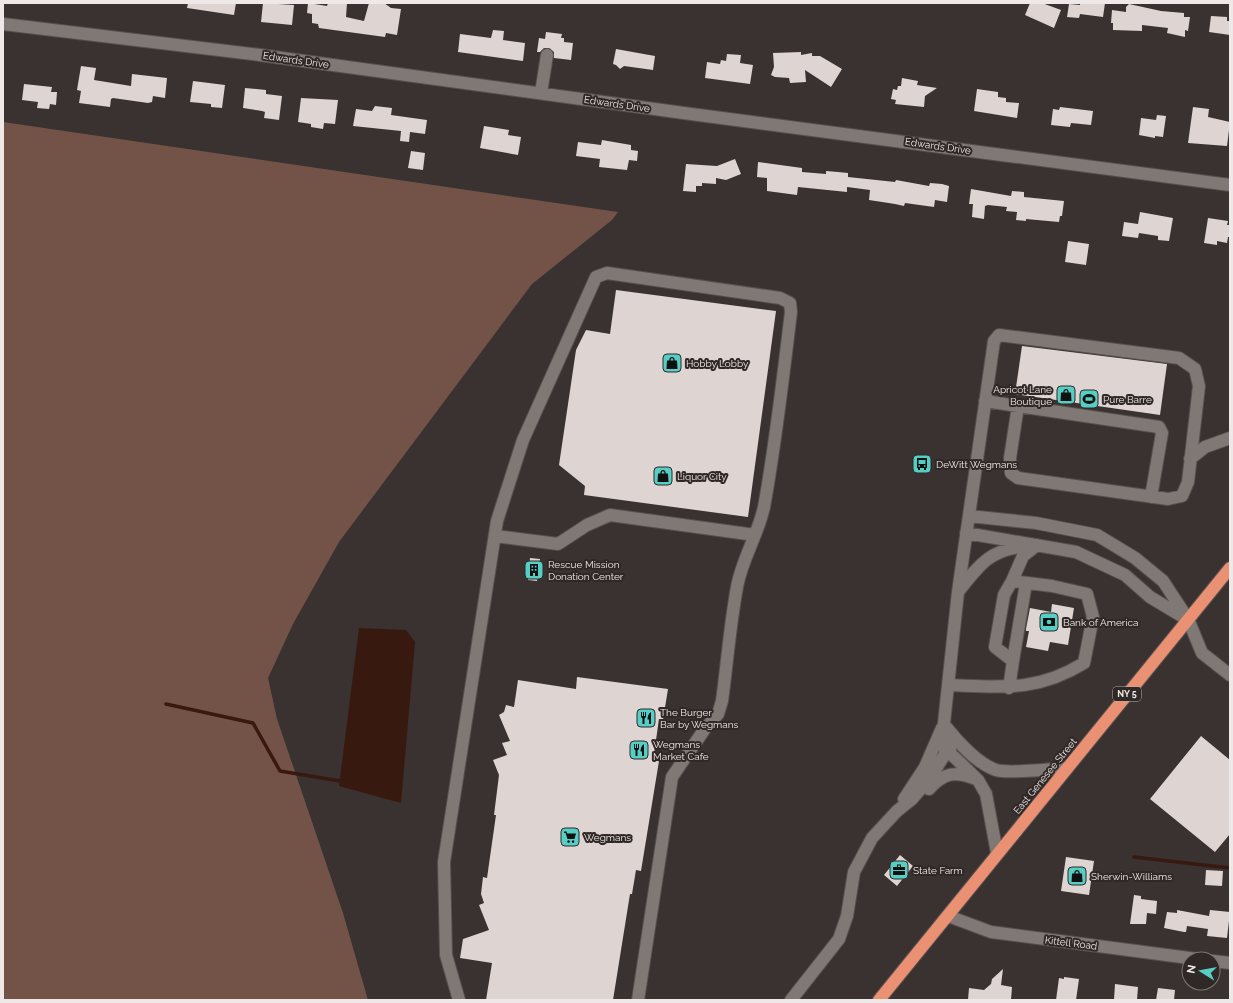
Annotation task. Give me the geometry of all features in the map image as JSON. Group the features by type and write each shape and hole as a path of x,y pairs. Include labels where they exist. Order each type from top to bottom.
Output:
{"highway":[{"name":"East Genesee Street","path":"879,1000 1230,568"}],"street":[{"name":"Edwards Drive","path":"3,24 260,55 1230,185"},
{"path":"541,93 547,55"},
{"path":"459,1000 446,955 444,862 497,521 523,440 596,277 607,273 780,298 790,304 791,312 778,421 764,506 760,525 747,552 737,587 722,702 718,714 704,730 672,777 638,1000"},
{"path":"791,1000 839,939 847,916 854,872 872,838 897,811 912,799 926,783 945,754 944,723 958,592 994,341 999,335 1179,358 1195,369 1200,386 1188,482 1182,496 1168,498 1018,478 1011,473 1010,458 1018,406"},
{"path":"986,402 1159,427 1162,433 1151,496"},
{"path":"1190,459 1206,447 1230,438"},
{"path":"495,536 558,544 587,525 610,515 755,535"},
{"path":"969,516 1036,523 1097,535 1135,558 1163,581 1188,619 1202,653 1230,675"},
{"path":"966,533 1037,544 1076,552 1125,575 1150,597 1188,619"},
{"path":"1013,661 995,647 1004,595 1023,556 1037,544"},
{"path":"958,592 971,576 993,554 1014,547 1037,544"},
{"path":"949,685 1009,688 1029,686 1065,675 1084,663 1093,617 1087,594 1012,581"},
{"path":"1009,688 1026,583"},
{"path":"944,723 963,746 995,770 1006,771 1067,768"},
{"path":"944,723 951,754 978,780 986,794 997,853"},
{"path":"897,811 910,809 938,779 951,774 964,774 978,780"},
{"name":"Kittell Road","path":"948,916 991,932 1181,957"}],"shaded area":[{"path":"3,122 618,212 612,220 532,284 339,542 293,624 268,678 277,719 343,913 368,1000 3,1000"},
{"path":"359,628 406,630 415,642 401,803 339,786"}],"building":[{"path":"188,3 236,3 234,15 187,8"},
{"path":"263,3 294,5 292,25 261,22"},
{"path":"308,3 327,6 328,3 347,3 346,17 364,21 369,3 384,3 391,8 401,9 397,35 386,33 385,37 319,28 318,24 312,23 312,14 307,13"},
{"path":"1030,3 1042,3 1061,10 1054,28 1025,15"},
{"path":"1080,3 1105,3 1103,17 1080,14 1079,18 1067,17 1069,4 1080,5"},
{"path":"1129,4 1161,11 1184,13 1184,17 1190,17 1188,31 1185,30 1185,37 1167,33 1168,28 1142,25 1142,31 1113,30 1113,23 1111,23 1112,10 1126,12 1126,7"},
{"path":"1211,16 1227,17 1227,21 1230,21 1230,35 1209,32"},
{"path":"493,30 504,31 503,40 525,43 523,61 458,52 460,34 491,38"},
{"path":"546,32 562,34 561,38 564,38 564,42 573,43 571,60 554,58 554,52 549,48 544,48 540,52 537,52 539,38 545,39"},
{"path":"616,49 655,56 653,70 624,66 620,69 613,64"},
{"path":"801,52 801,55 812,53 812,56 820,56 842,69 831,87 805,70 806,82 790,83 789,78 775,77 771,75 774,67 773,53"},
{"path":"727,54 741,55 740,63 753,65 750,84 705,78 707,62 720,64 721,60 726,61"},
{"path":"81,66 96,68 94,80 131,86 132,74 167,78 165,98 153,96 152,102 148,103 113,98 111,99 110,107 79,103 81,91 77,90"},
{"path":"902,78 918,81 917,85 937,88 925,96 924,107 895,104 896,100 891,99 893,89 897,90 898,86 901,86"},
{"path":"193,81 225,85 222,108 211,107 211,104 190,102"},
{"path":"24,84 52,87 51,92 57,92 56,105 50,104 49,109 37,108 38,102 22,100"},
{"path":"245,88 266,90 266,94 282,96 279,120 264,118 265,112 262,111 243,108"},
{"path":"977,89 998,92 998,97 1006,98 1006,102 1019,103 1017,118 974,111"},
{"path":"301,98 338,100 335,124 324,123 323,129 311,127 311,124 298,122"},
{"path":"375,106 392,108 391,115 427,120 425,134 410,132 409,142 400,141 401,131 353,126 356,109 372,111"},
{"path":"1060,107 1093,111 1091,125 1071,123 1070,127 1051,125 1053,109 1059,110"},
{"path":"1193,107 1209,109 1208,117 1230,122 1227,146 1188,143"},
{"path":"1157,115 1166,116 1163,137 1155,136 1155,138 1139,135 1141,118 1156,120"},
{"path":"484,126 509,130 508,135 521,137 518,155 480,148"},
{"path":"602,140 631,145 631,150 638,151 637,161 629,160 627,170 599,167 600,159 576,156 578,142 601,145"},
{"path":"411,151 425,153 423,170 408,168"},
{"path":"735,159 741,174 726,180 716,178 716,184 702,183 702,186 696,186 696,192 683,191 686,164 717,166"},
{"path":"758,162 802,168 802,172 826,174 826,171 848,173 848,177 895,182 896,180 929,186 930,183 942,184 949,186 947,202 935,200 934,207 905,203 904,206 869,200 870,190 847,187 847,192 798,187 797,195 767,191 767,178 757,177"},
{"path":"971,189 1011,196 1012,191 1024,192 1024,197 1064,201 1062,216 1060,216 1059,222 1026,219 1026,221 1016,220 1017,212 1006,211 1007,207 988,205 985,206 984,219 972,217 973,204 969,204"},
{"path":"1140,212 1173,218 1169,241 1158,240 1158,236 1139,233 1138,238 1122,236 1124,222 1138,224"},
{"path":"1208,218 1228,221 1227,225 1230,225 1230,237 1228,237 1227,243 1217,241 1217,245 1204,243"},
{"path":"1068,241 1089,244 1086,265 1065,262"},
{"name":"Hobby Lobby","path":"616,290 776,311 748,517 584,495 585,486 559,465 576,350 586,330 610,334"},
{"path":"1022,346 1167,364 1160,415 1015,394"},
{"name":"Rescue Mission Donation Center","path":"530,558 540,559 537,581 528,580"},
{"name":"Bank of America","path":"1052,604 1074,608 1068,645 1050,642 1048,651 1026,647 1029,631 1026,631 1026,629 1030,608 1051,612"},
{"name":"Wegmans","path":"577,677 668,689 663,720 659,719 653,761 659,761 641,871 636,870 632,894 630,894 613,1000 486,1000 492,963 460,958 463,939 489,930 479,905 484,903 481,894 483,877 487,878 496,815 494,815 499,775 493,760 507,755 502,743 510,741 499,715 504,712 506,705 514,707 518,680 576,689"},
{"path":"1201,736 1230,760 1230,834 1215,852 1150,799"},
{"name":"State Farm","path":"900,855 913,866 897,886 884,875"},
{"name":"Sherwin-Williams","path":"1066,857 1094,861 1089,895 1061,891"},
{"path":"1206,870 1223,871 1222,886 1205,885"},
{"path":"1134,895 1141,896 1141,899 1157,901 1156,914 1147,913 1146,924 1130,924"},
{"path":"1177,910 1209,916 1210,910 1230,912 1227,938 1207,936 1208,929 1187,926 1186,932 1184,932 1164,928 1167,912 1177,913"},
{"path":"1003,969 1001,985 1012,987 1011,1000 968,1000 969,988 984,990 991,984 992,979"},
{"path":"1064,977 1079,979 1076,1000 1056,1000 1059,978 1064,979"},
{"path":"1115,984 1138,987 1137,1000 1114,1000"},
{"path":"1158,988 1175,990 1174,1000 1156,1000"}],"waterway":[{"path":"166,704 253,723 280,771 340,781"},
{"path":"1134,857 1230,868"}],"place":[{"name":"Hobby Lobby","path":"672,363"},
{"name":"Apricot Lane Boutique","path":"1066,395"},
{"name":"Pure Barre","path":"1089,399"},
{"name":"DeWitt Wegmans","path":"922,464"},
{"name":"Liquor City","path":"663,476"},
{"name":"Rescue Mission Donation Center","path":"534,570"},
{"name":"Bank of America","path":"1049,622"},
{"name":"The Burger Bar by Wegmans","path":"646,718"},
{"name":"Wegmans Market Cafe","path":"639,750"},
{"name":"Wegmans","path":"570,837"},
{"name":"State Farm","path":"899,870"},
{"name":"Sherwin-Williams","path":"1077,876"}]}
